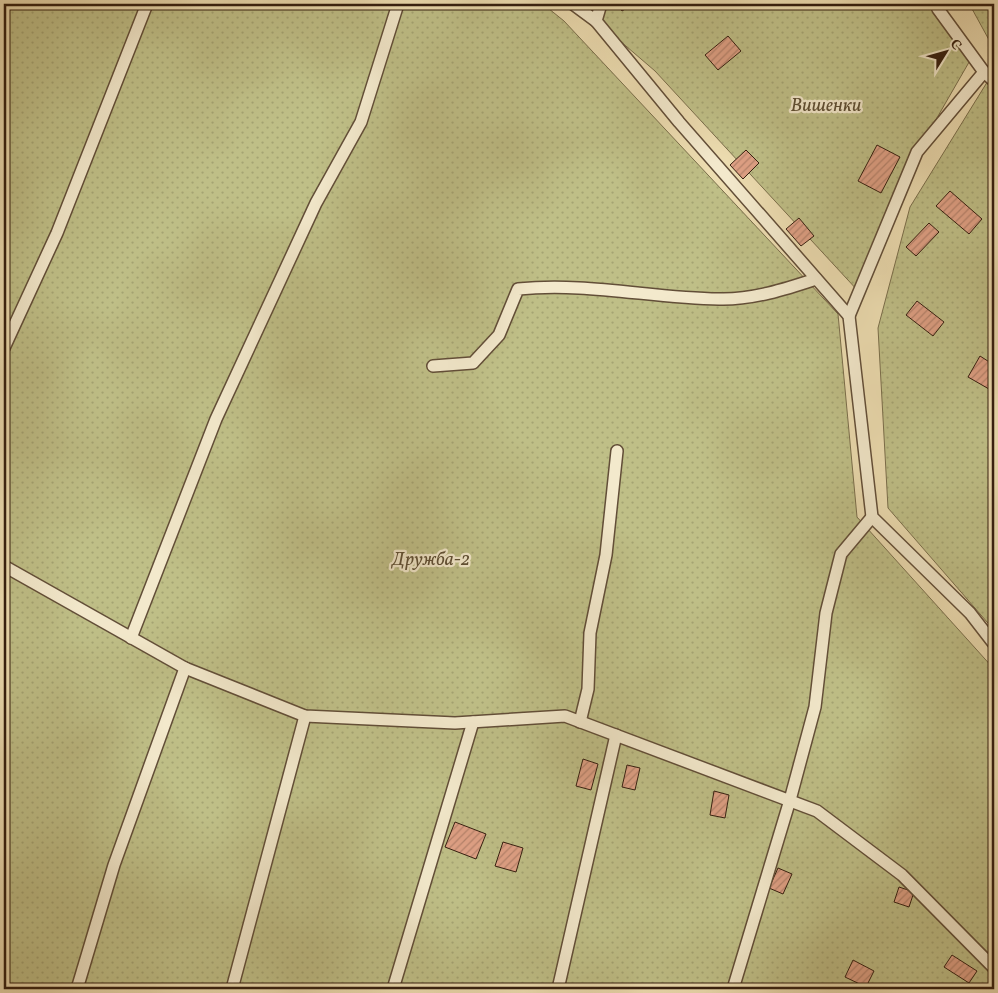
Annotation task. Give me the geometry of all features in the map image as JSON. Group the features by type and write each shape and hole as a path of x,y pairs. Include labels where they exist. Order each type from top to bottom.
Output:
{"lane":[{"path":"4,348 57,233 147,4"},
{"path":"131,638 216,419 316,203 361,122 398,4"},
{"path":"573,4 596,21 679,122 849,316"},
{"path":"596,21 601,4"},
{"path":"943,4 938,9 984,72 994,80"},
{"path":"984,72 917,152 849,316 872,517 970,613 994,644"},
{"path":"433,366 473,362 499,335 518,289 550,286 617,289 721,300 778,292 816,279"},
{"path":"580,722 588,688 590,633 606,555 617,451"},
{"path":"733,989 790,800 815,707 826,613 841,554 872,517"},
{"path":"4,566 185,668 305,716 473,722 566,716 790,800 817,811 902,875 994,968"},
{"path":"77,989 114,865 185,668"},
{"path":"232,989 305,716"},
{"path":"394,989 473,722"},
{"path":"558,989 616,735"}],"green space":[{"name":"Дружба-2","path":"4,4 543,4 564,21 838,314 857,517 994,669 994,989 4,989"},
{"name":"Вишенки","path":"577,4 944,4 943,6 972,57 915,156 859,292 655,71"},
{"path":"973,4 994,4 994,49 971,7"},
{"path":"994,71 994,630 888,508 878,328 910,207"}],"building":[{"path":"617,4 633,4 622,11"},
{"path":"728,36 741,51 718,70 705,55"},
{"path":"877,145 900,157 881,193 858,181"},
{"path":"746,150 759,163 743,179 730,165"},
{"path":"950,191 982,219 969,234 936,206"},
{"path":"799,218 814,236 801,246 786,229"},
{"path":"929,223 939,232 916,256 906,247"},
{"path":"917,301 944,322 933,336 906,315"},
{"path":"980,356 994,365 994,380 989,389 968,377"},
{"path":"583,759 598,764 591,790 576,786"},
{"path":"627,765 640,768 635,790 622,787"},
{"path":"714,791 729,795 725,818 710,815"},
{"path":"455,822 486,834 476,859 445,847"},
{"path":"503,842 523,848 516,872 495,866"},
{"path":"778,868 792,874 783,894 769,888"},
{"path":"899,887 914,892 909,907 894,902"},
{"path":"952,955 977,971 969,983 944,967"},
{"path":"853,960 874,971 866,987 845,977"}]}
